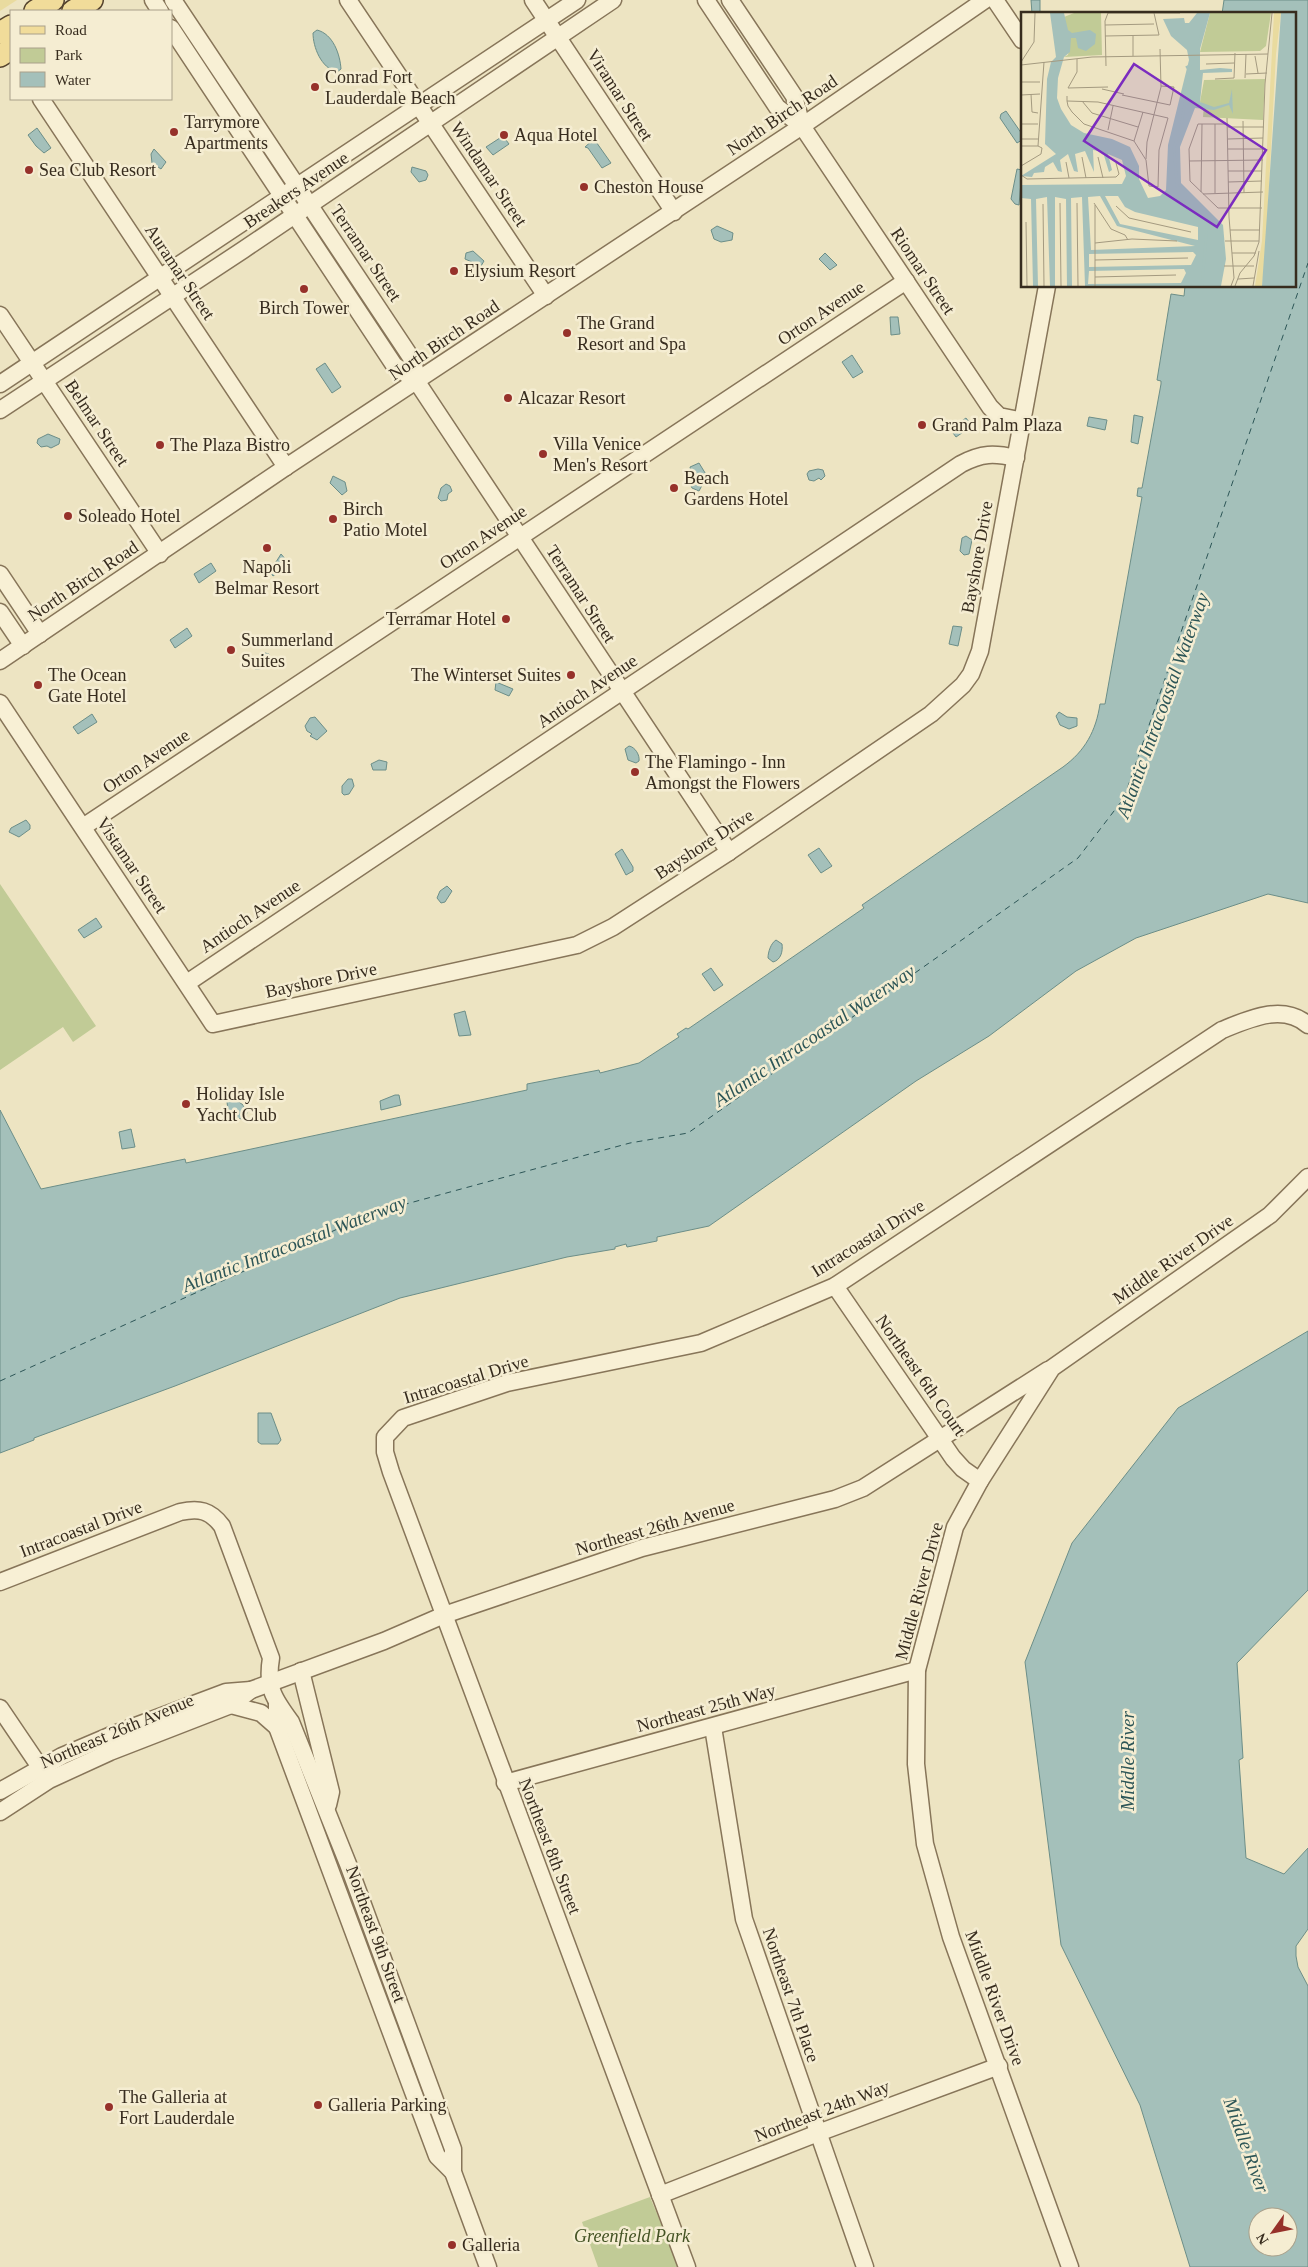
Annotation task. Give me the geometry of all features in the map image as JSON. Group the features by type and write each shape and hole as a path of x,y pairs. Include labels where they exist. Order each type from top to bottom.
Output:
{"main road":[{"path":"37,10 53,0"},
{"path":"75,10 92,0"},
{"path":"6,49 10,31"}],"street":[{"name":"Terramar Street","path":"174,0 410,356 414,364 417,382"},
{"name":"Windamar Street","path":"348,0 546,296"},
{"name":"Viramar Street","path":"533,0 674,212"},
{"name":"Breakers Avenue","path":"0,384 577,0"},
{"name":"Breakers Avenue","path":"0,410 310,205 613,0"},
{"name":"Riomar Street","path":"706,0 777,107 802,126 990,407 999,416 1023,421"},
{"name":"Riomar Street","path":"730,0 794,96 802,126"},
{"name":"North Birch Road","path":"0,661 286,467 674,212 985,0"},
{"path":"994,0 1021,39"},
{"name":"Terramar Street","path":"172,30 394,365 417,382 729,852"},
{"name":"Auramar Street","path":"42,100 286,467"},
{"name":"Orton Avenue","path":"83,827 906,281"},
{"name":"Bayshore Drive","path":"213,1024 577,946 613,927 729,852 931,714 963,686 971,674 980,651 1047,288"},
{"name":"Belmar Street","path":"0,315 160,554"},
{"name":"Antioch Avenue","path":"187,983 961,464 987,454 995,453 1016,458"},
{"path":"0,574 40,634"},
{"path":"0,612 23,646"},
{"name":"Vistamar Street","path":"0,704 213,1024"},
{"name":"Intracoastal Drive","path":"385,1437 403,1418 507,1383 701,1343 835,1286 1222,1030 1261,1016 1280,1014 1293,1015 1308,1025"},
{"name":"Middle River Drive","path":"1070,2267 952,1937 925,1844 916,1764 917,1670 955,1527 980,1481 1052,1368 1270,1215 1308,1177"},
{"name":"Northeast 6th Court","path":"835,1286 941,1440 963,1469 980,1481"},
{"name":"Northeast 26th Avenue","path":"0,1791 110,1752 231,1705 252,1690 384,1641 444,1615 642,1548 835,1499 863,1488 1052,1368"},
{"name":"Northeast 8th Street","path":"385,1437 385,1452 391,1472 505,1783 687,2267"},
{"name":"Intracoastal Drive","path":"0,1582 180,1512 197,1509 205,1510"},
{"name":"Northeast 9th Street","path":"205,1510 217,1519 228,1540 271,1658 268,1678 277,1703 291,1722 327,1811 453,2150 453,2172 488,2267"},
{"name":"Northeast 25th Way","path":"505,1783 917,1670"},
{"name":"Northeast 9th Street","path":"301,1671 331,1792 327,1811"},
{"name":"Northeast 26th Avenue","path":"0,1812 45,1774 109,1736 226,1692 252,1690"},
{"name":"Northeast 9th Street","path":"277,1703 277,1727 437,2156 453,2172"},
{"path":"231,1705 261,1714 277,1727"},
{"path":"0,1708 45,1774"},
{"name":"Northeast 7th Place","path":"713,1727 744,1919 866,2267"},
{"name":"Northeast 24th Way","path":"660,2195 818,2133 999,2066"}],"green space":[{"path":"0,884 96,1026 73,1042 63,1027 0,1070"},
{"name":"Greenfield Park","path":"650,2197 679,2267 598,2267 582,2222"}],"sand":[{"path":"0,0 17,0 0,11"}],"water":[{"path":"1031,0 1040,0 1040,12 1032,12"},
{"name":"Atlantic Intracoastal Waterway","path":"1224,0 1308,0 1308,903 1268,894 1136,938 1076,971 989,1036 916,1081 709,1226 657,1237 657,1241 627,1247 626,1244 615,1247 615,1249 567,1257 400,1298 175,1386 34,1438 34,1440 0,1453 0,1110 41,1189 185,1159 186,1163 527,1090 527,1084 599,1070 600,1073 639,1063 679,1037 677,1034 686,1028 688,1029 864,908 862,905 1063,767 1078,754 1088,740 1096,723 1100,704 1105,704 1142,497 1137,496 1138,488 1142,488 1161,384 1161,381 1157,380 1171,294 1184,296 1185,288 1296,288 1296,12 1222,12"},
{"path":"317,30 323,32 335,45 341,69 337,72 331,70 322,62 316,50 313,33"},
{"path":"1006,111 1021,133 1021,141 1017,143 1000,118 1001,114"},
{"path":"37,128 51,148 44,153 28,135"},
{"path":"503,136 509,144 493,155 486,147"},
{"path":"594,139 611,163 602,168 588,148 585,147"},
{"path":"154,149 166,162 161,169 152,163 151,154"},
{"path":"412,167 426,171 428,175 426,180 419,182 411,172"},
{"path":"1017,169 1021,170 1019,205 1015,204 1011,199"},
{"path":"717,226 733,233 732,240 721,242 714,239 711,230"},
{"path":"473,251 484,261 481,266 474,267 472,262 465,259 466,253"},
{"path":"825,253 837,265 830,270 819,259"},
{"path":"890,317 898,317 900,334 891,335"},
{"path":"852,355 863,372 853,378 842,362"},
{"path":"325,363 341,387 332,393 316,369"},
{"path":"1134,415 1143,417 1138,444 1131,442"},
{"path":"1089,417 1107,420 1105,430 1087,426"},
{"path":"966,418 972,426 956,437 950,429"},
{"path":"48,434 60,439 59,444 51,448 47,446 41,447 37,443 38,439"},
{"path":"699,463 707,476 699,491 692,488 690,484 693,484 690,467"},
{"path":"823,470 825,476 821,480 819,478 814,481 809,480 807,474 809,471"},
{"path":"333,476 345,482 347,491 342,495 330,483"},
{"path":"446,484 450,486 452,491 448,494 447,500 441,501 438,498 441,488"},
{"path":"966,536 972,540 969,554 964,555 960,551 962,538"},
{"path":"281,554 287,561 282,569 273,576 267,567 276,562"},
{"path":"211,563 216,571 199,583 194,574"},
{"path":"953,626 962,627 958,646 949,644"},
{"path":"187,628 192,636 175,648 170,640"},
{"path":"265,653 269,654 271,661 260,669 255,669 253,661"},
{"path":"496,682 513,689 509,696 495,690"},
{"path":"1059,712 1067,717 1077,718 1077,726 1069,729 1060,725 1056,716"},
{"path":"92,714 97,722 78,734 73,727"},
{"path":"315,717 327,731 317,740 310,736 312,734 307,731 305,726 310,718"},
{"path":"629,746 638,754 639,761 636,763 628,760 625,749"},
{"path":"379,760 387,762 386,770 373,770 371,764"},
{"path":"348,779 352,779 354,786 349,794 344,795 342,793 342,786"},
{"path":"26,820 30,825 30,829 19,837 9,832 11,828"},
{"path":"819,848 832,866 821,873 808,855"},
{"path":"622,849 633,867 633,871 626,875 615,854"},
{"path":"447,886 452,891 445,902 441,903 437,898 440,891"},
{"path":"96,918 102,927 84,938 78,930"},
{"path":"776,940 782,944 782,949 780,957 773,962 768,956 771,945"},
{"path":"711,968 723,985 714,991 702,974"},
{"path":"465,1011 471,1035 459,1036 454,1014"},
{"path":"399,1095 401,1105 381,1110 380,1101"},
{"path":"235,1099 243,1105 247,1113 243,1119 235,1118 228,1110 227,1102"},
{"path":"131,1129 135,1147 122,1149 119,1132"},
{"name":"Middle River","path":"1308,1331 1308,1590 1237,1663 1243,1758 1239,1760 1246,1858 1284,1874 1308,1848 1308,1929 1296,1946 1296,1956 1298,1967 1308,1986 1308,2267 1190,2267 1140,2105 1061,1945 1025,1662 1072,1543 1178,1408"},
{"path":"258,1413 271,1413 281,1440 278,1444 261,1444 258,1442"}],"ferry route":[{"path":"0,1381 373,1213 630,1143 688,1133 1078,858 1124,798 1308,263"}],"place":[{"name":"Conrad Fort Lauderdale Beach","path":"315,87"},
{"name":"Tarrymore Apartments","path":"174,132"},
{"name":"Aqua Hotel","path":"504,135"},
{"name":"Sea Club Resort","path":"29,170"},
{"name":"Cheston House","path":"584,187"},
{"name":"Elysium Resort","path":"454,271"},
{"name":"Birch Tower","path":"304,289"},
{"name":"The Grand Resort and Spa","path":"567,333"},
{"name":"Alcazar Resort","path":"508,398"},
{"name":"Grand Palm Plaza","path":"922,425"},
{"name":"The Plaza Bistro","path":"160,445"},
{"name":"Villa Venice Men's Resort","path":"543,454"},
{"name":"Beach Gardens Hotel","path":"674,488"},
{"name":"Soleado Hotel","path":"68,516"},
{"name":"Birch Patio Motel","path":"333,519"},
{"name":"Napoli Belmar Resort","path":"267,548"},
{"name":"Terramar Hotel","path":"506,619"},
{"name":"Summerland Suites","path":"231,650"},
{"name":"The Winterset Suites","path":"571,675"},
{"name":"The Ocean Gate Hotel","path":"38,685"},
{"name":"The Flamingo - Inn Amongst the Flowers","path":"635,772"},
{"name":"Holiday Isle Yacht Club","path":"186,1104"},
{"name":"Galleria Parking","path":"318,2105"},
{"name":"The Galleria at Fort Lauderdale","path":"109,2107"},
{"name":"Galleria","path":"452,2245"}]}
